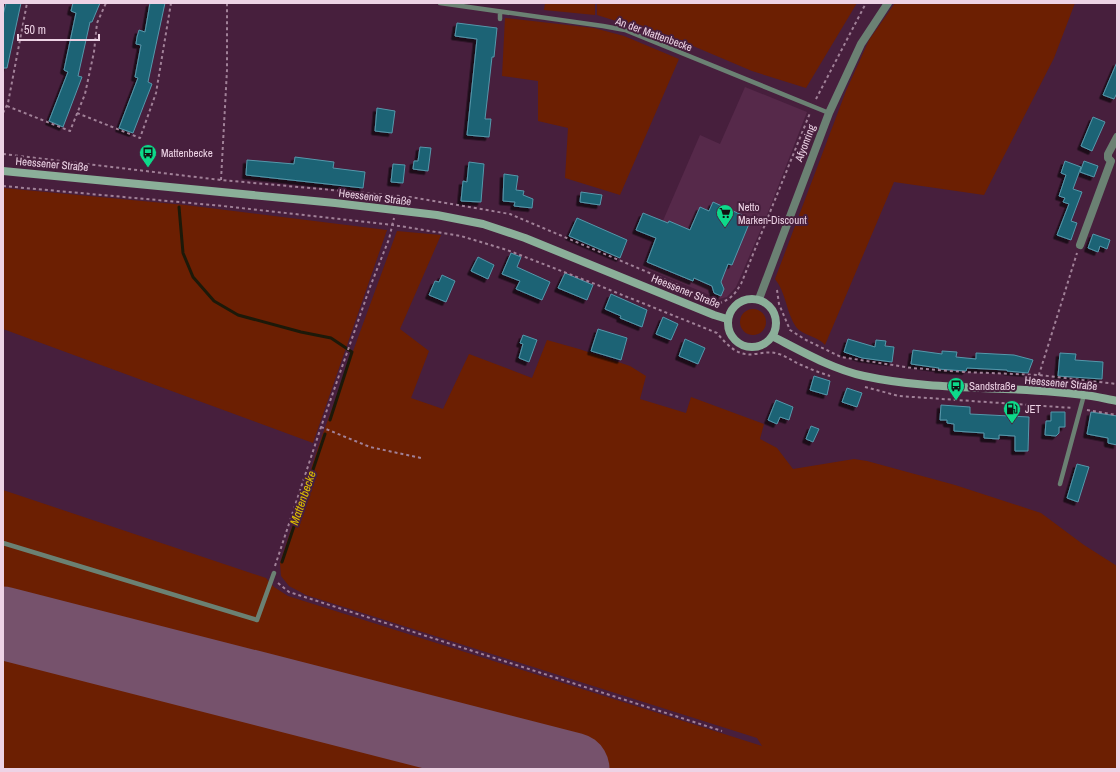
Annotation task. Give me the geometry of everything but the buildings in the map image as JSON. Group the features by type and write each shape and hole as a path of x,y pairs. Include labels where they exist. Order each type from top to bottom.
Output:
{"main road":[{"name":"Heessener Straße","path":"3,171 335,203 437,215 483,224 526,238 727,319"},
{"name":"Heessener Straße","path":"759,299 750,298 742,300 733,308 727,319 727,327 730,335 743,346 759,346 772,336 826,363 862,375 898,382 934,386 1084,395 1117,401"},
{"path":"759,299 766,302 775,314 776,322 772,336"}],"street":[{"name":"Afyonring","path":"759,299 829,113 861,44 888,3"},
{"path":"1080,245 1114,162 1108,158 1108,154 1117,137"}],"lane":[{"name":"An der Mattenbecke","path":"440,3 625,30 829,113"},
{"path":"500,12 500,19"},
{"path":"1060,484 1084,395"},
{"path":"3,543 257,620 274,573"}],"path":[{"path":"3,113 6,106 27,3"},
{"path":"6,106 70,131 85,94 94,52 97,23 106,3"},
{"path":"77,113 140,138 156,93 171,3"},
{"path":"220,192 225,108 227,3"},
{"path":"720,303 732,297 741,284 812,106 866,3"},
{"path":"3,186 222,206 393,225 461,236 507,250 717,333 725,343 743,354 757,354 765,352 779,354 804,367 831,376"},
{"path":"396,211 390,238 370,287 321,427 274,573 278,583 289,592 584,688 722,731"},
{"path":"1034,391 1080,245"},
{"path":"777,290 779,304 790,330 806,340 841,357 920,368 964,372 1039,375 1117,384"},
{"path":"864,387 899,396 1080,408 1117,415"},
{"path":"321,427 370,447 421,458"}],"shaded area":[{"path":"545,3 595,3 595,15 544,10"},
{"path":"597,3 857,3 806,88 752,71 686,43 597,15"},
{"path":"895,3 1075,3 1054,58 984,195 894,182 825,345 796,327 790,315 782,290 775,279 846,91 869,40"},
{"path":"505,18 594,28 624,36 679,59 620,195 565,178 568,128 538,121 538,81 502,76"},
{"path":"745,87 807,112 765,220 736,287 727,297 719,299 643,267 700,135 720,144"},
{"path":"3,188 185,205 387,230 313,443 3,329"},
{"path":"397,231 441,235 400,329 429,351 411,398 443,409 469,354 532,378 547,340 630,366 646,376 640,399 686,413 691,397 764,424 760,439 777,448 793,469 854,459 867,461 955,485 1041,513 1084,545 1117,566 1117,769 3,769 3,490 266,578 274,587 288,596 762,746 757,738 306,595 289,586 281,576 280,563 322,436"},
{"path":"753,309 763,312 766,322 763,332 753,335 743,332 740,322 743,312"}],"waterway":[{"name":"Mattenbecke","path":"179,207 183,253 193,277 214,301 238,315 301,332 331,338 352,352 330,420"},
{"name":"Mattenbecke","path":"282,562 325,434"}],"runway":[{"path":"3,623 573,769"}],"place":[{"name":"Mattenbecke","path":"148,168"},
{"name":"Netto Marken-Discount","path":"725,228"},
{"name":"Sandstraße","path":"956,401"},
{"name":"JET","path":"1012,424"}]}
